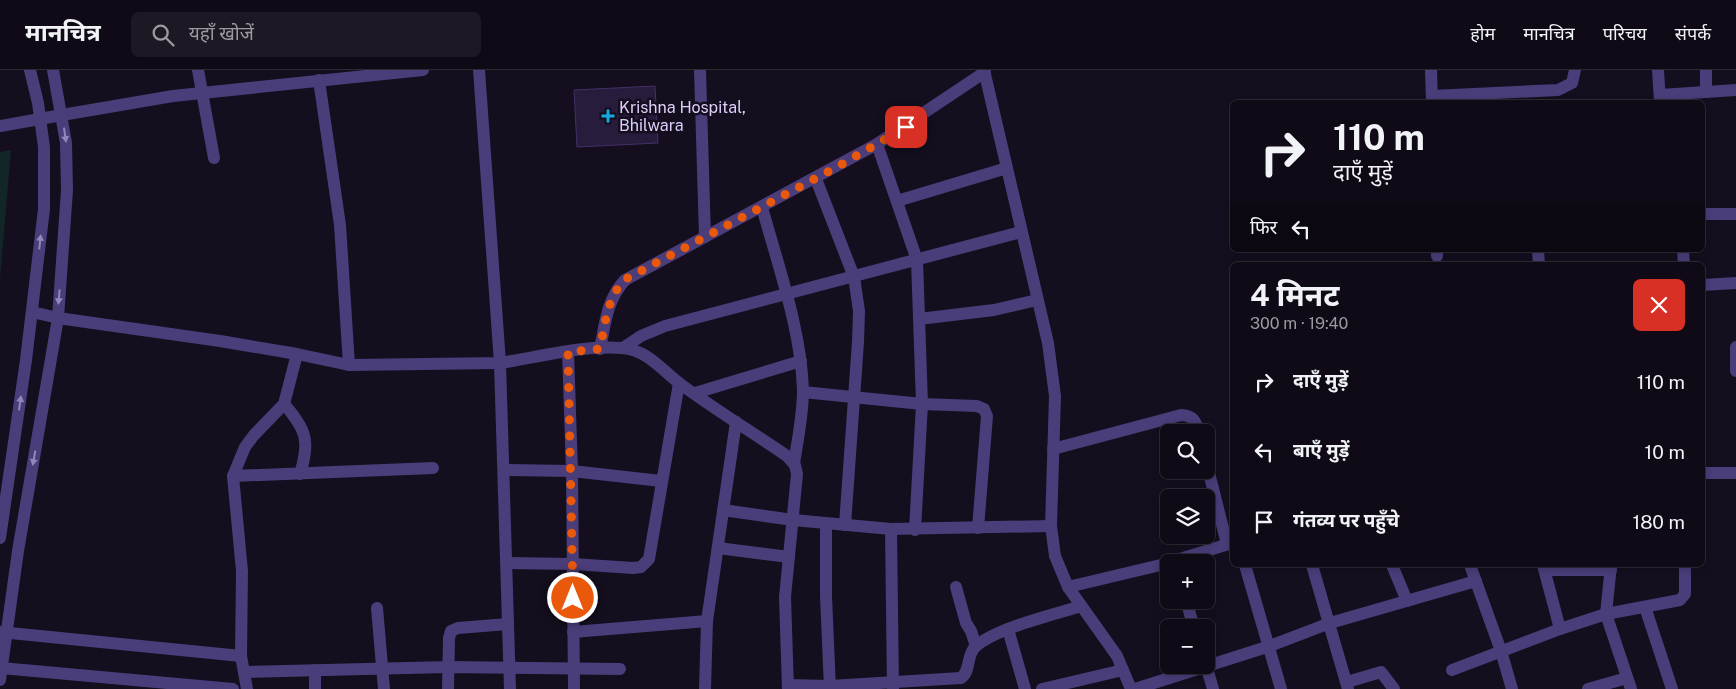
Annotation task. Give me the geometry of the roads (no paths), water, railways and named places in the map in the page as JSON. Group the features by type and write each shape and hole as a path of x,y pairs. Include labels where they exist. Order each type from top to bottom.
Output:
{"street":[{"path":"0,538 32,312 44,209 44,147 30,70"},
{"path":"53,70 66,143 67,190 58,318 3,633 1,674 233,689"},
{"path":"198,70 214,158"},
{"path":"0,126 203,93 423,70"},
{"path":"479,70 500,362 510,689"},
{"path":"700,70 705,237"},
{"path":"1431,70 1432,99 1538,97 1566,88 1572,83 1575,70"},
{"path":"1658,70 1660,99 1706,92 1736,90"},
{"path":"1706,70 1706,92"},
{"path":"600,349 609,305 615,291 624,280 877,144 985,71 1053,375 1055,396 1051,526 1056,556 1068,588 1106,639 1123,670 1130,689"},
{"path":"318,80 340,225 349,366"},
{"path":"877,144 917,260 922,404 915,530"},
{"path":"896,201 1007,168"},
{"path":"816,178 854,277 858,327 845,525"},
{"path":"762,207 786,295 801,361 803,392 794,463 797,474 785,597 788,687 893,686 961,678 966,672 971,651 976,646 1008,629 1081,606"},
{"path":"1705,214 1736,214"},
{"path":"623,348 641,336 665,326 1021,232"},
{"path":"1705,285 1736,283"},
{"path":"919,319 994,310 1037,300"},
{"path":"32,312 58,318 297,354 349,366 500,362 568,352 623,348 638,352 654,361 679,383 794,463"},
{"path":"1736,347 1736,371"},
{"path":"568,352 572,471 574,689"},
{"path":"247,689 241,656 242,571 233,476 246,447 254,435 284,404 297,354"},
{"path":"695,394 801,361"},
{"path":"506,563 573,564 633,568 646,564 649,558 679,383"},
{"path":"803,392 922,404 977,406 986,412 978,528"},
{"path":"284,404 296,417 307,442 300,474"},
{"path":"1053,449 1181,415 1188,415 1195,424"},
{"path":"705,689 707,621 736,422"},
{"path":"233,476 433,468"},
{"path":"504,470 572,471 661,480"},
{"path":"1705,473 1736,473"},
{"path":"1198,554 1230,544 1211,479"},
{"path":"723,510 826,524 891,529 1051,526"},
{"path":"826,524 830,687"},
{"path":"891,529 893,686"},
{"path":"718,548 789,557"},
{"path":"1068,588 1160,565"},
{"path":"1246,567 1282,689"},
{"path":"1313,567 1347,685 1381,672 1394,689"},
{"path":"1395,567 1407,601"},
{"path":"1471,567 1501,651 1512,689"},
{"path":"1560,629 1544,568 1611,567 1606,614 1629,684 1588,689"},
{"path":"1452,670 1560,629 1606,614 1682,599 1685,594 1686,567"},
{"path":"1215,663 1270,646 1330,623 1476,581"},
{"path":"956,587 966,623 971,630 976,646"},
{"path":"1645,607 1672,689"},
{"path":"377,608 384,689"},
{"path":"574,632 707,621"},
{"path":"448,689 449,638 451,632 458,628 508,624"},
{"path":"1008,629 1025,689"},
{"path":"3,633 241,656"},
{"path":"244,672 448,666 620,669"},
{"path":"315,670 315,689"},
{"path":"1042,689 1123,670"},
{"path":"1135,689 1181,674"},
{"path":"1208,674 1213,689"}],"place":[{"name":"Krishna Hospital, Bhilwara","path":"608,116"}]}
